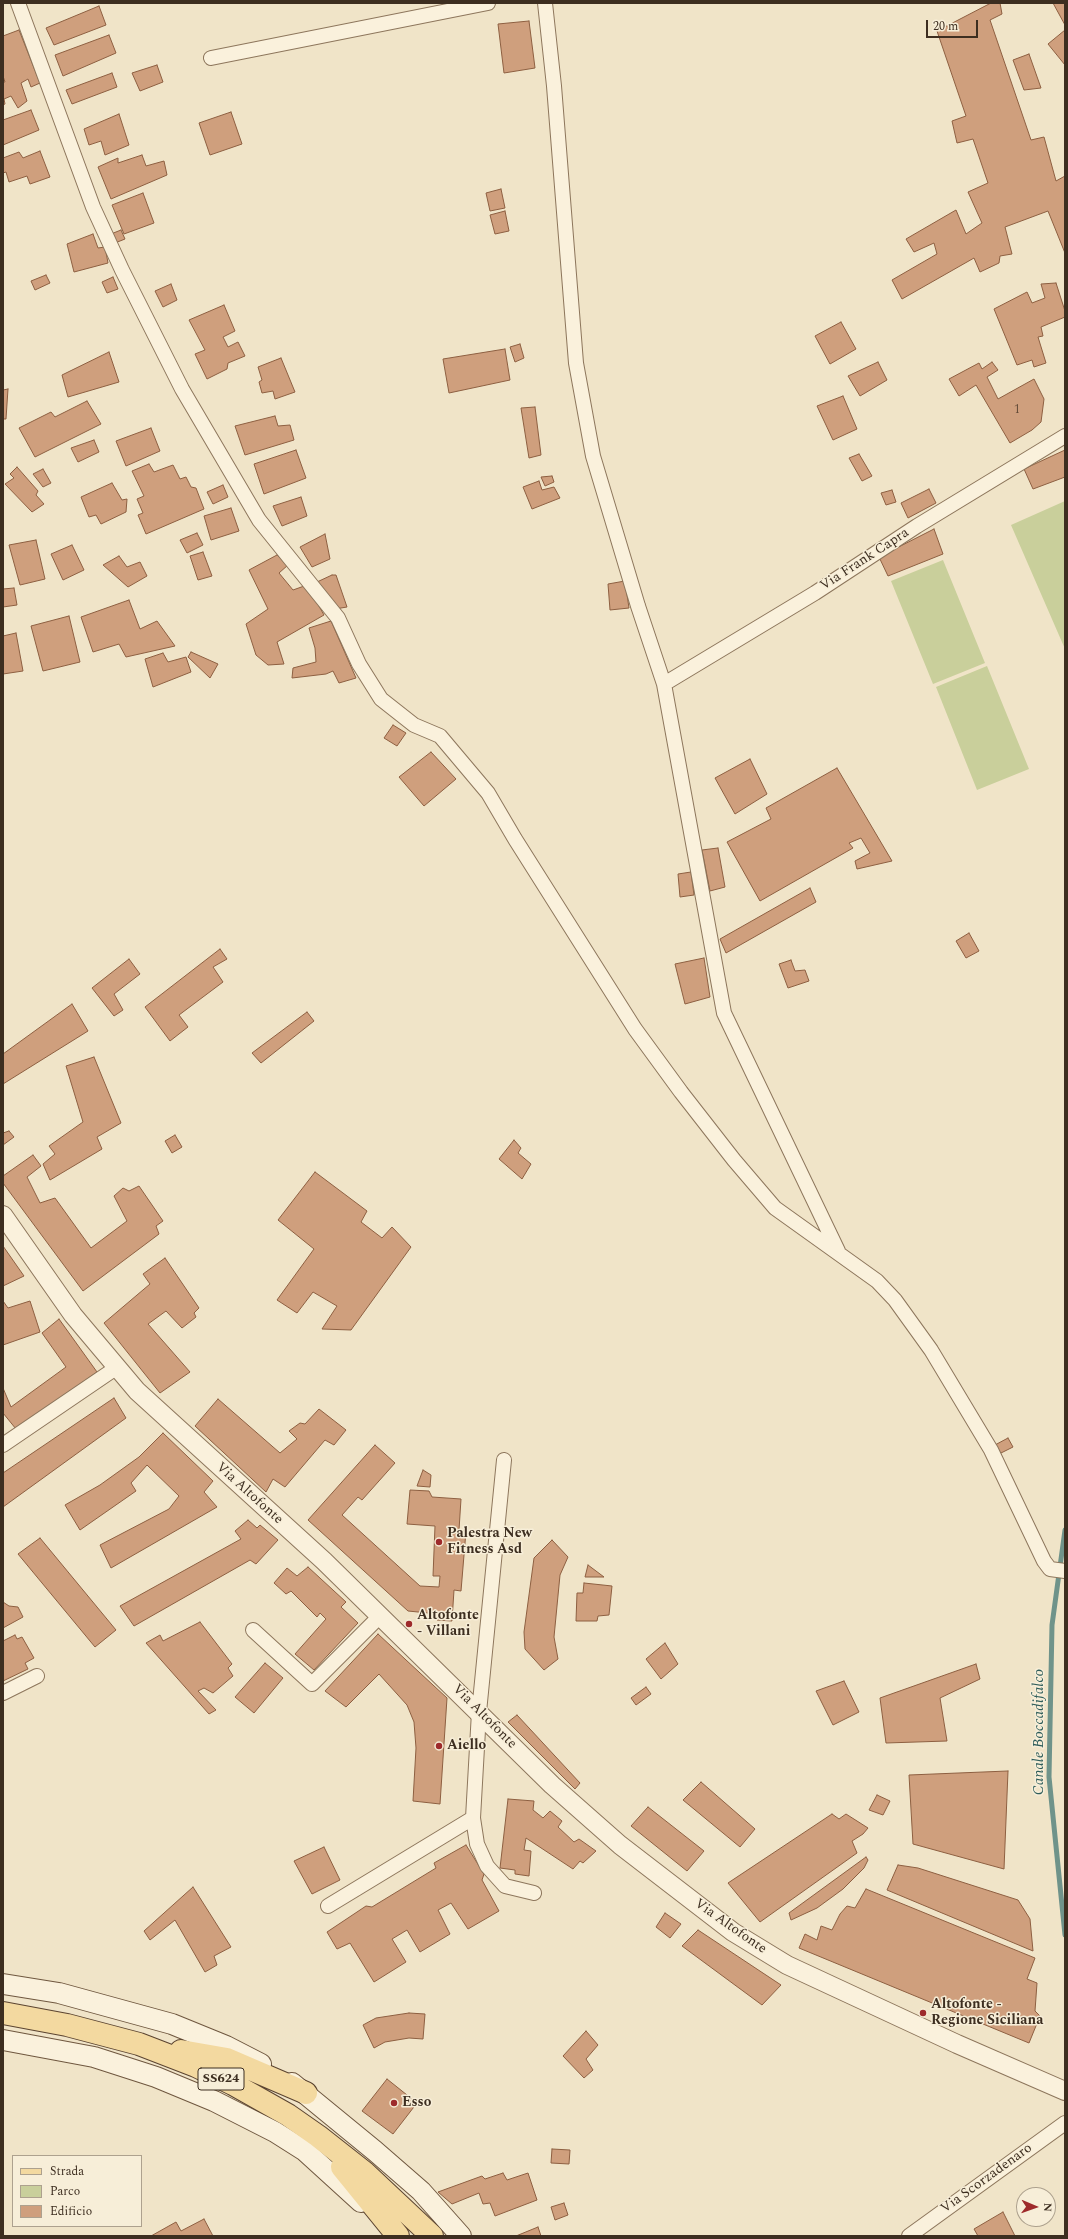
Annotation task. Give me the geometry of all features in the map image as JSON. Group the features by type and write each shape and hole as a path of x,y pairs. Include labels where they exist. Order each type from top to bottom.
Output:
{"main road":[{"path":"3,1984 59,1993 172,2024 226,2046 274,2070 306,2093 421,2191 461,2236"},
{"name":"SS624","path":"3,2013 67,2025 138,2044 196,2066 233,2084 288,2115 318,2136 365,2173 432,2236"},
{"path":"3,2040 94,2057 156,2077 214,2101 275,2132 304,2151 397,2236"},
{"path":"138,2044 227,2059 306,2093"},
{"path":"318,2136 397,2236"},
{"name":"SS624","path":"406,2212 424,2236"}],"street":[{"path":"18,3 93,207 122,270 182,389 259,520 338,618 359,664 381,699 414,725 440,736 488,793 514,839 635,1029 681,1092 734,1160 776,1208 838,1251 877,1281 895,1300 931,1350 991,1450 1050,1569 1065,1571"},
{"path":"211,58 486,3"},
{"path":"545,3 554,86 576,363 593,456 638,606 664,684 724,1013 838,1251"},
{"name":"Via Frank Capra","path":"664,684 815,593 917,526 1065,436"},
{"name":"Via Altofonte","path":"3,1215 73,1316 137,1391 324,1561 552,1785 615,1840 733,1932 787,1965 957,2044 1065,2091"},
{"path":"3,1445 116,1368"},
{"path":"504,1460 479,1712 473,1818 477,1844 487,1866 505,1886 534,1893"},
{"path":"253,1630 312,1684 380,1616"},
{"path":"3,1693 37,1676"},
{"path":"328,1906 473,1818"},
{"name":"Via Scorzadenaro","path":"909,2236 1065,2123"}],"green space":[{"path":"1065,501 1065,649 1011,525"},
{"path":"943,560 985,663 933,684 891,581"},
{"path":"987,666 1029,769 977,790 936,687"}],"building":[{"path":"991,3 1000,3 1002,14 990,20 1031,140 1044,137 1056,181 1065,176 1065,253 1048,211 1005,227 1012,254 1000,256 999,263 980,272 974,258 902,299 892,280 937,254 934,243 914,252 906,239 956,210 966,234 982,223 968,192 988,183 973,139 957,143 952,121 966,116 937,31"},
{"path":"1053,3 1065,3 1065,25"},
{"path":"99,6 106,25 54,45 46,28"},
{"path":"529,21 535,68 504,73 498,24"},
{"path":"19,30 40,83 31,87 28,79 21,83 27,101 18,108 11,96 4,99 5,104 3,105 3,82 5,82 3,76 3,36"},
{"path":"1065,30 1065,65 1048,44"},
{"path":"109,35 116,53 63,76 55,55"},
{"path":"1029,54 1041,88 1024,90 1013,60"},
{"path":"157,65 163,82 140,91 132,73"},
{"path":"112,73 117,87 72,104 66,90"},
{"path":"31,110 39,130 3,145 3,120"},
{"path":"231,112 242,144 210,155 199,123"},
{"path":"119,114 129,145 105,155 101,141 89,145 84,129"},
{"path":"40,151 50,177 30,184 27,176 9,182 6,172 3,173 3,158 19,152 23,158"},
{"path":"142,155 146,166 164,161 167,175 111,199 98,167 118,158 118,163"},
{"path":"501,189 505,208 490,211 486,193"},
{"path":"143,193 154,223 124,234 112,205"},
{"path":"505,211 509,231 495,234 490,215"},
{"path":"121,230 125,239 115,243 111,234"},
{"path":"93,234 98,248 105,247 108,263 74,272 67,244"},
{"path":"46,275 50,283 35,290 31,281"},
{"path":"113,277 118,289 107,293 102,282"},
{"path":"1056,283 1065,311 1065,317 1041,327 1043,336 1038,337 1046,363 1034,367 1032,360 1017,365 994,309 1027,292 1032,303 1045,298 1041,284"},
{"path":"171,284 177,300 163,307 155,291"},
{"path":"224,305 235,331 223,337 228,347 238,342 245,356 228,363 227,369 207,379 195,354 205,350 189,320"},
{"path":"841,322 856,349 830,364 815,336"},
{"path":"520,344 524,358 515,362 510,347"},
{"path":"505,349 510,380 449,393 443,359"},
{"path":"109,352 119,382 68,397 62,375"},
{"path":"281,358 295,392 275,399 273,391 262,393 259,382 262,380 258,367"},
{"path":"878,362 887,380 860,396 848,376"},
{"path":"992,362 998,370 987,377 998,399 1034,379 1044,399 1041,422 1032,430 1010,443 976,385 959,396 949,379 979,363 982,369"},
{"path":"8,389 6,419 3,419 3,390"},
{"path":"843,396 857,429 833,440 817,406"},
{"path":"87,401 101,424 35,457 19,428 51,412 55,417"},
{"path":"535,407 541,455 529,458 521,408"},
{"path":"275,416 278,426 290,425 294,440 245,455 235,426"},
{"path":"151,428 160,451 126,466 116,441"},
{"path":"94,440 99,452 78,462 71,448"},
{"path":"296,450 306,478 264,494 254,464"},
{"path":"1065,450 1065,477 1033,489 1024,469"},
{"path":"859,454 872,476 862,481 849,458"},
{"path":"149,464 154,472 173,465 180,479 186,477 191,487 196,488 204,509 146,534 138,515 143,513 137,499 144,496 132,471"},
{"path":"17,467 38,491 36,495 44,504 32,512 5,484 14,478 10,474"},
{"path":"43,469 51,483 43,487 33,474"},
{"path":"552,476 554,482 545,486 541,477"},
{"path":"539,481 542,490 554,487 560,498 532,509 523,487"},
{"path":"112,483 122,500 127,499 126,512 101,524 96,515 89,517 81,497"},
{"path":"223,485 228,497 213,504 207,492"},
{"path":"929,489 936,503 908,518 901,503"},
{"path":"892,490 896,502 886,505 881,493"},
{"path":"301,497 307,516 282,526 273,506"},
{"path":"231,508 239,531 211,540 204,516"},
{"path":"934,529 943,554 888,576 879,557"},
{"path":"197,533 203,545 187,553 180,540"},
{"path":"325,534 330,559 312,567 300,547"},
{"path":"36,540 45,579 20,585 9,545"},
{"path":"72,545 84,570 63,580 51,554"},
{"path":"203,552 212,576 198,580 190,556"},
{"path":"277,555 288,565 279,573 293,590 307,585 324,615 277,642 284,664 268,665 256,655 246,624 268,609 249,570"},
{"path":"119,556 127,567 140,562 147,576 128,587 103,565"},
{"path":"332,575 336,575 347,607 335,609 317,582"},
{"path":"625,581 629,608 610,610 608,584"},
{"path":"14,588 17,605 3,607 3,589"},
{"path":"129,600 140,629 157,621 175,646 126,657 119,644 93,652 81,617"},
{"path":"69,616 80,662 43,671 31,626"},
{"path":"331,621 356,678 339,683 333,671 326,674 292,678 293,668 316,662 315,648 309,628"},
{"path":"16,633 23,671 3,674 3,636"},
{"path":"191,652 218,664 210,678 188,657"},
{"path":"163,653 168,662 186,657 191,672 153,687 145,659"},
{"path":"393,725 406,733 397,746 384,738"},
{"path":"431,752 456,779 424,806 399,777"},
{"path":"750,759 767,794 735,814 715,778"},
{"path":"837,768 892,861 857,869 855,861 870,853 861,838 849,843 853,848 760,901 727,842 771,819 766,808"},
{"path":"718,848 725,887 710,891 702,850"},
{"path":"691,872 694,895 680,897 678,874"},
{"path":"810,888 816,902 726,953 720,939"},
{"path":"969,933 979,951 966,958 956,941"},
{"path":"220,949 227,959 213,967 223,982 179,1015 188,1027 170,1041 145,1007"},
{"path":"704,958 710,997 685,1004 675,964"},
{"path":"129,959 140,974 114,994 123,1010 114,1016 92,988"},
{"path":"791,960 795,971 805,970 809,981 788,988 779,964"},
{"path":"72,1004 88,1031 3,1084 3,1054"},
{"path":"307,1012 314,1021 261,1063 252,1053"},
{"path":"94,1057 121,1123 97,1137 102,1149 50,1180 43,1164 55,1154 49,1146 83,1122 66,1066"},
{"path":"9,1131 14,1137 3,1145 3,1133"},
{"path":"175,1135 182,1147 172,1153 165,1141"},
{"path":"514,1140 521,1148 518,1153 531,1164 522,1179 499,1159"},
{"path":"33,1155 41,1166 27,1177 40,1203 55,1198 91,1248 127,1221 114,1196 123,1188 129,1191 139,1186 163,1221 156,1226 159,1234 83,1291 3,1183 3,1176"},
{"path":"315,1172 367,1211 361,1222 382,1238 392,1227 411,1247 351,1330 322,1329 337,1306 313,1292 297,1313 277,1300 314,1249 278,1220"},
{"path":"3,1246 24,1276 3,1286"},
{"path":"165,1258 199,1308 194,1313 196,1317 182,1328 166,1311 148,1324 190,1372 160,1393 104,1323 150,1284 143,1274"},
{"path":"3,1301 8,1308 30,1301 40,1332 3,1345"},
{"path":"59,1319 97,1372 16,1429 3,1413 3,1388 11,1407 66,1367 42,1333"},
{"path":"114,1398 126,1418 3,1507 3,1473"},
{"path":"218,1399 280,1453 297,1439 289,1431 300,1423 305,1424 319,1409 346,1430 334,1445 325,1440 285,1487 273,1479 266,1492 195,1426"},
{"path":"163,1433 213,1481 204,1492 217,1507 111,1568 100,1545 169,1509 179,1496 147,1465 131,1483 136,1491 80,1530 65,1505 100,1485 139,1457"},
{"path":"1008,1438 1013,1447 999,1454 995,1445"},
{"path":"375,1445 395,1463 362,1500 358,1497 342,1515 420,1586 439,1587 440,1576 433,1576 435,1526 407,1524 410,1490 429,1491 432,1497 461,1499 459,1530 466,1531 461,1591 454,1590 452,1621 437,1620 438,1614 408,1611 308,1520"},
{"path":"423,1470 431,1475 430,1487 417,1486"},
{"path":"248,1520 257,1528 260,1525 278,1540 256,1564 250,1560 134,1626 120,1606 241,1539 235,1531"},
{"path":"40,1538 116,1630 95,1647 18,1554"},
{"path":"552,1540 568,1557 560,1575 554,1637 558,1659 544,1670 525,1649 524,1632 534,1558"},
{"path":"588,1565 604,1577 585,1577"},
{"path":"308,1567 346,1602 341,1607 358,1623 314,1670 295,1654 326,1619 320,1613 317,1617 291,1591 286,1594 274,1583 287,1568 297,1576"},
{"path":"584,1583 612,1586 609,1615 598,1616 597,1621 576,1621 577,1593 583,1593"},
{"path":"3,1602 9,1606 18,1607 23,1617 3,1628"},
{"path":"200,1622 232,1664 228,1668 233,1676 213,1693 204,1688 198,1691 216,1710 209,1714 146,1643 160,1635 163,1641"},
{"path":"378,1634 447,1698 440,1804 413,1801 416,1748 414,1722 407,1705 379,1674 346,1707 325,1691"},
{"path":"15,1635 17,1639 22,1637 34,1658 25,1663 28,1669 3,1681 3,1641"},
{"path":"665,1643 678,1664 661,1679 646,1659"},
{"path":"265,1663 283,1678 254,1713 235,1697"},
{"path":"976,1664 980,1679 940,1698 947,1741 886,1743 880,1698"},
{"path":"844,1681 859,1712 833,1725 816,1691"},
{"path":"646,1687 651,1694 636,1705 631,1698"},
{"path":"517,1715 580,1783 575,1789 508,1722"},
{"path":"1008,1771 1004,1869 913,1844 909,1775"},
{"path":"701,1782 755,1829 740,1847 683,1800"},
{"path":"877,1795 890,1801 883,1815 869,1810"},
{"path":"508,1799 534,1801 533,1810 543,1818 550,1811 562,1821 558,1827 574,1842 579,1839 596,1851 583,1863 580,1861 573,1869 526,1838 524,1850 531,1851 529,1876 515,1874 515,1870 500,1868"},
{"path":"648,1807 704,1851 687,1871 631,1826"},
{"path":"832,1814 839,1819 846,1814 868,1828 863,1834 852,1841 857,1853 760,1922 728,1883"},
{"path":"466,1845 484,1874 482,1880 499,1911 468,1929 451,1903 438,1910 450,1934 420,1952 407,1930 392,1939 406,1962 374,1982 350,1943 337,1949 327,1932 366,1906 372,1907 436,1868 434,1863"},
{"path":"324,1847 340,1880 312,1894 294,1861"},
{"path":"866,1857 868,1860 864,1868 843,1889 817,1908 791,1920 789,1913"},
{"path":"898,1865 918,1868 1018,1900 1030,1919 1033,1951 887,1890"},
{"path":"193,1887 231,1947 214,1956 217,1965 205,1972 175,1920 150,1940 144,1931"},
{"path":"866,1889 1035,1958 1027,1979 1037,1983 1035,2011 1040,2016 1029,2043 799,1948 805,1934 817,1940 821,1926 832,1930 840,1914 847,1906 855,1908"},
{"path":"665,1913 681,1924 670,1938 656,1927"},
{"path":"698,1930 781,1985 762,2005 682,1946"},
{"path":"409,2013 425,2014 423,2039 409,2038 385,2042 374,2048 363,2025 376,2018"},
{"path":"586,2031 598,2045 586,2059 593,2070 584,2078 563,2056"},
{"path":"387,2079 417,2103 393,2134 362,2111"},
{"path":"552,2149 570,2150 569,2164 551,2163"},
{"path":"503,2173 507,2180 528,2173 537,2200 495,2216 490,2203 483,2204 479,2193 452,2204 438,2192 482,2176 485,2179"},
{"path":"564,2203 568,2215 555,2220 551,2207"},
{"path":"1003,2212 1015,2236 978,2236 974,2229"},
{"path":"204,2219 213,2236 151,2236 176,2222 181,2231"},
{"path":"538,2227 541,2236 516,2236"}],"waterway":[{"name":"Canale Boccadifalco","path":"1065,1530 1052,1625 1049,1777 1065,1935"}],"place":[{"name":"Palestra New Fitness Asd","path":"439,1542"},
{"name":"Altofonte - Villani","path":"409,1624"},
{"name":"Aiello","path":"439,1746"},
{"name":"Altofonte - Regione Siciliana","path":"923,2013"},
{"name":"Esso","path":"394,2103"}]}
